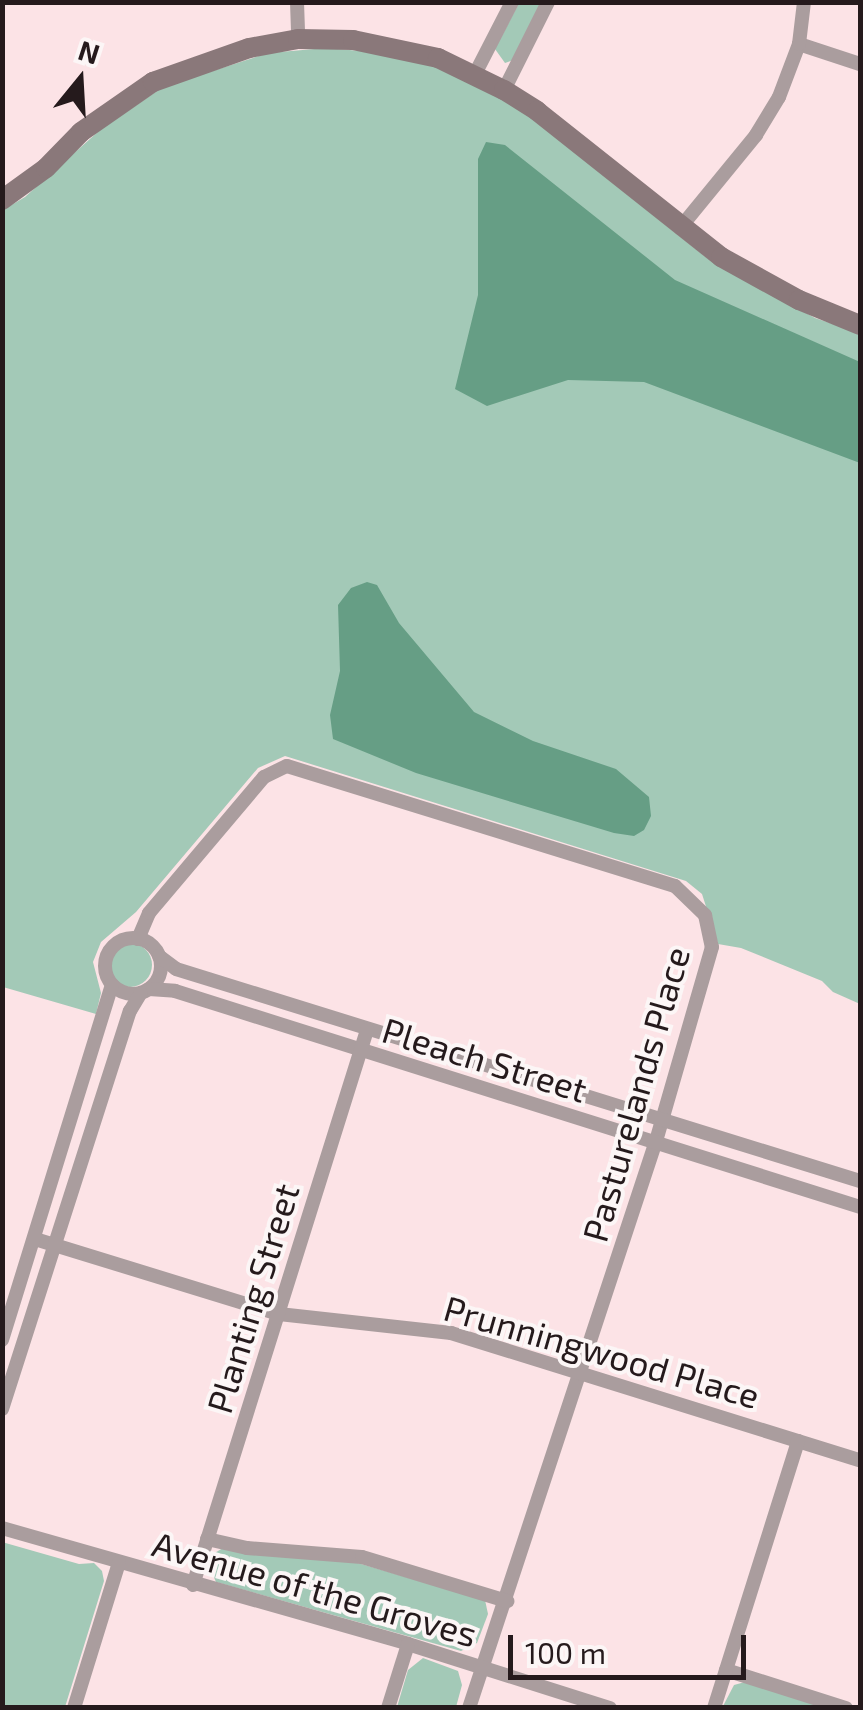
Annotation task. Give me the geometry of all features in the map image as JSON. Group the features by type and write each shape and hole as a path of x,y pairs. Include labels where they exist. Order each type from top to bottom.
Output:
{"street":[{"path":"296,2 298,39"},
{"path":"475,74 512,2"},
{"path":"504,90 548,2"},
{"path":"680,228 756,135 779,97 799,44 804,2"},
{"path":"2,200 96,120 152,82 195,64 298,39 402,48 475,74 504,90 538,111 680,228 756,278 860,325"},
{"path":"799,44 860,64"},
{"name":"Pasturelands Place","path":"138,939 149,913 264,778 288,766 676,886 706,915 712,948 655,1144 469,1708"},
{"path":"2,1409 130,1010 145,991 160,972 159,956 138,939 122,940 109,952 105,969 112,985 122,992 145,991"},
{"name":"Pleach Street","path":"159,956 176,969 860,1181"},
{"path":"2,1340 112,985"},
{"name":"Pleach Street","path":"145,991 175,992 860,1207"},
{"name":"Planting Street","path":"194,1584 367,1030"},
{"name":"Prunningwood Place","path":"35,1239 279,1314 450,1333 860,1460"},
{"path":"714,1708 798,1440"},
{"name":"Avenue of the Groves","path":"2,1528 408,1644 610,1708"},
{"path":"207,1539 246,1548 362,1557 507,1601"},
{"path":"74,1708 119,1563"},
{"path":"388,1708 408,1644"},
{"path":"726,1670 846,1708"}],"shaded area":[{"path":"519,3 542,3 513,60 505,63 495,49"},
{"path":"326,48 384,53 427,63 490,91 525,113 707,258 815,318 860,333 860,1004 833,992 822,981 741,948 718,944 702,894 686,881 285,756 258,768 136,912 101,942 93,962 101,993 96,1014 3,987 3,210 25,197 100,130 163,87 268,53"},
{"path":"486,142 505,145 675,280 860,362 860,463 644,382 568,380 487,406 455,389 478,295 478,159"},
{"path":"367,582 377,585 399,623 474,712 533,741 616,769 649,797 651,816 644,830 634,836 614,833 416,773 333,739 330,715 340,671 338,605 351,588"},
{"path":"130,943 145,950 152,965 145,980 130,987 115,980 108,965 115,950"},
{"path":"2,1542 79,1564 94,1563 102,1571 104,1581 65,1707 3,1707"},
{"path":"223,1548 344,1559 485,1600 488,1614 477,1643 461,1651 216,1582 208,1564 213,1554"},
{"path":"423,1658 458,1671 462,1685 456,1707 397,1707 408,1670"},
{"path":"745,1682 827,1708 722,1708 734,1685"}]}
